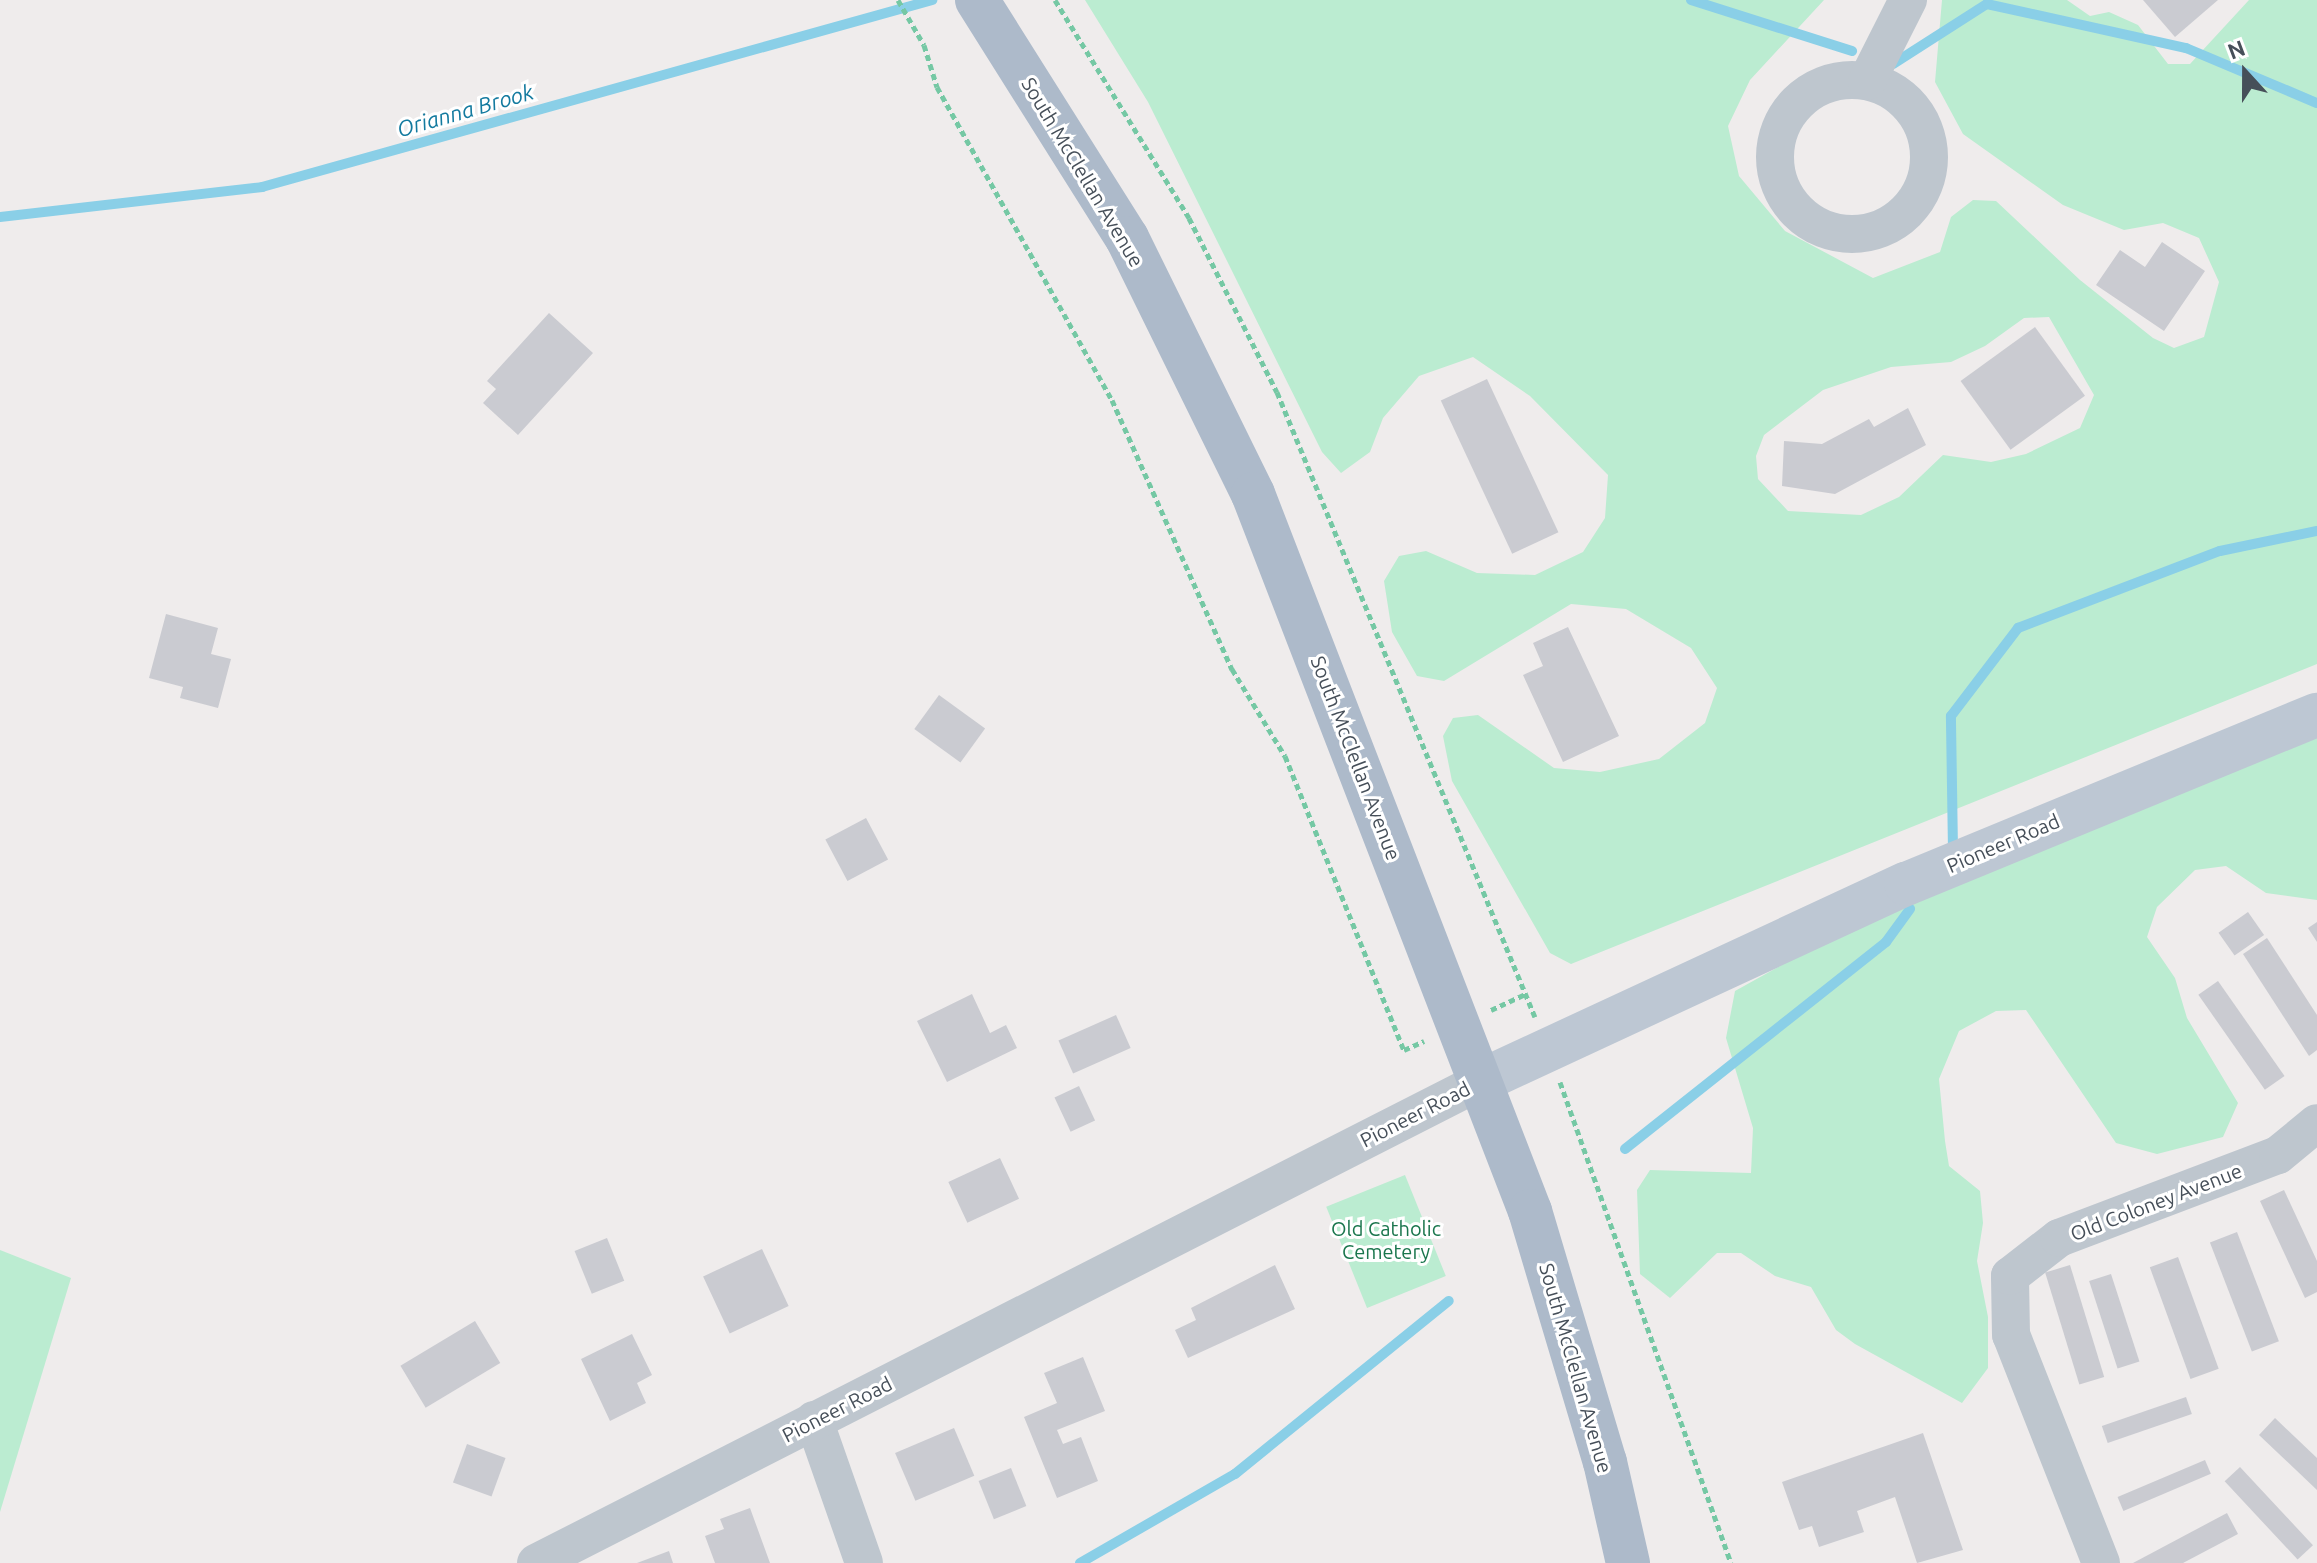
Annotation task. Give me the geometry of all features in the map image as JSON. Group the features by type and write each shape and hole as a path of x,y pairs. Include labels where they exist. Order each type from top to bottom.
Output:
{"main road":[{"name":"South McClellan Avenue","path":"977,0 1127,238 1253,494 1483,1080 1530,1211 1605,1462 1628,1563"}],"street":[{"path":"1867,81 1908,0"},
{"path":"1867,81 1892,90 1912,107 1925,130 1928,169 1913,206 1893,224 1868,233 1842,235 1816,227 1796,212 1782,192 1775,144 1783,120 1818,87 1867,81"},
{"name":"Pioneer Road","path":"536,1563 1483,1080 1906,884 2317,715"},
{"name":"Old Coloney Avenue","path":"2101,1563 2011,1335 2010,1276 2059,1238 2278,1155 2317,1123"},
{"path":"814,1420 864,1563"}],"path":[{"path":"898,0 924,45 943,98 1112,400 1232,669 1285,756 1404,1050 1526,994"},
{"path":"1055,0 1189,218 1277,392 1548,1050 1731,1563"}],"green space":[{"path":"1085,0 1824,0 1750,80 1728,126 1739,176 1785,231 1873,278 1940,252 1951,217 1973,200 1996,201 2080,280 2153,338 2174,348 2204,337 2219,282 2199,238 2163,223 2124,230 2063,205 1963,134 1935,82 1942,0 2067,0 2090,16 2109,12 2138,25 2168,64 2190,64 2249,0 2317,0 2317,664 1571,964 1550,953 1452,781 1443,736 1453,718 1478,715 1554,768 1600,772 1659,759 1705,723 1717,688 1691,648 1626,609 1571,604 1444,681 1417,676 1392,632 1384,581 1399,556 1426,551 1477,573 1535,575 1583,552 1605,518 1608,475 1530,396 1473,357 1419,376 1383,418 1370,452 1341,473 1322,452 1148,102","holes":["2049,317 2094,395 2080,428 2026,454 1991,462 1943,455 1899,497 1861,515 1788,511 1758,479 1756,456 1764,435 1823,390 1891,367 1951,362 1985,346 2024,318"]},
{"path":"2317,735 2317,900 2266,893 2226,866 2195,870 2157,907 2147,937 2175,978 2187,1018 2238,1103 2223,1137 2157,1154 2116,1143 2026,1010 1996,1011 1959,1031 1939,1079 1945,1141 1949,1166 1980,1191 1983,1223 1977,1261 1988,1317 1988,1368 1962,1403 1855,1344 1836,1330 1811,1287 1775,1276 1741,1253 1717,1253 1670,1298 1640,1274 1637,1190 1650,1170 1751,1173 1753,1128 1726,1038 1735,991 1859,922"},
{"name":"Old Catholic Cemetery","path":"1405,1175 1446,1276 1367,1308 1326,1207"},
{"path":"0,1250 71,1278 0,1512"}],"building":[{"path":"2143,0 2218,0 2175,37"},
{"path":"2162,242 2205,271 2164,331 2096,285 2120,250 2145,267"},
{"path":"549,313 593,353 518,435 483,403 496,389 487,381"},
{"path":"2035,327 2085,396 2011,450 1961,381"},
{"path":"1487,379 1558,532 1512,554 1441,401"},
{"path":"1908,408 1926,445 1835,494 1782,486 1784,441 1822,444 1869,419 1874,427"},
{"path":"166,614 218,628 211,654 231,659 218,708 180,698 183,687 149,678"},
{"path":"1568,627 1619,736 1563,762 1523,675 1543,666 1533,643"},
{"path":"939,695 985,729 960,762 914,729"},
{"path":"866,818 888,859 847,881 825,840"},
{"path":"2248,912 2264,935 2235,956 2219,933"},
{"path":"2317,922 2317,942 2308,928"},
{"path":"2267,938 2317,1015 2317,1050 2309,1056 2243,954"},
{"path":"2218,981 2285,1076 2265,1090 2198,995"},
{"path":"972,994 990,1033 1006,1025 1017,1048 947,1082 917,1021"},
{"path":"1116,1015 1131,1048 1073,1074 1058,1041"},
{"path":"1079,1086 1095,1120 1071,1132 1055,1097"},
{"path":"1000,1158 1019,1199 967,1223 948,1182"},
{"path":"2284,1190 2317,1261 2317,1292 2305,1298 2260,1201"},
{"path":"2237,1232 2279,1341 2252,1352 2210,1242"},
{"path":"607,1238 624,1281 592,1294 575,1251"},
{"path":"762,1249 789,1306 730,1334 703,1276"},
{"path":"2178,1257 2219,1369 2191,1379 2150,1267"},
{"path":"1275,1265 1295,1309 1188,1358 1175,1330 1196,1320 1191,1308"},
{"path":"2070,1265 2104,1377 2079,1384 2045,1273"},
{"path":"2111,1274 2139,1361 2118,1369 2089,1281"},
{"path":"475,1321 500,1363 426,1408 400,1366"},
{"path":"632,1334 652,1375 637,1383 646,1403 610,1421 581,1359"},
{"path":"1083,1357 1105,1411 1057,1430 1063,1444 1081,1437 1098,1481 1057,1498 1024,1417 1057,1403 1044,1373"},
{"path":"2186,1397 2192,1414 2108,1443 2102,1426"},
{"path":"2275,1418 2317,1458 2317,1490 2259,1435"},
{"path":"954,1428 974,1476 915,1501 895,1453"},
{"path":"1923,1433 1963,1550 1917,1563 1895,1497 1857,1511 1864,1532 1819,1547 1812,1526 1799,1530 1782,1482"},
{"path":"467,1444 506,1458 492,1497 453,1483"},
{"path":"2205,1460 2211,1474 2123,1511 2118,1497"},
{"path":"2240,1467 2313,1545 2298,1560 2225,1481"},
{"path":"1011,1468 1026,1506 994,1519 979,1481"},
{"path":"750,1508 770,1563 715,1563 705,1536 724,1529 720,1519"},
{"path":"2227,1513 2238,1534 2183,1563 2133,1563"},
{"path":"669,1551 673,1563 637,1563"}],"waterway":[{"name":"Orianna Brook","path":"0,217 262,187 932,0"},
{"name":"Orianna Brook","path":"1691,0 1852,51"},
{"name":"Orianna Brook","path":"1893,64 1987,4 2186,48 2317,103"},
{"path":"1953,850 1951,716 2018,628 2220,551 2317,531"},
{"path":"1625,1149 1886,942 1910,909"},
{"path":"1080,1563 1235,1474 1449,1301"}]}
